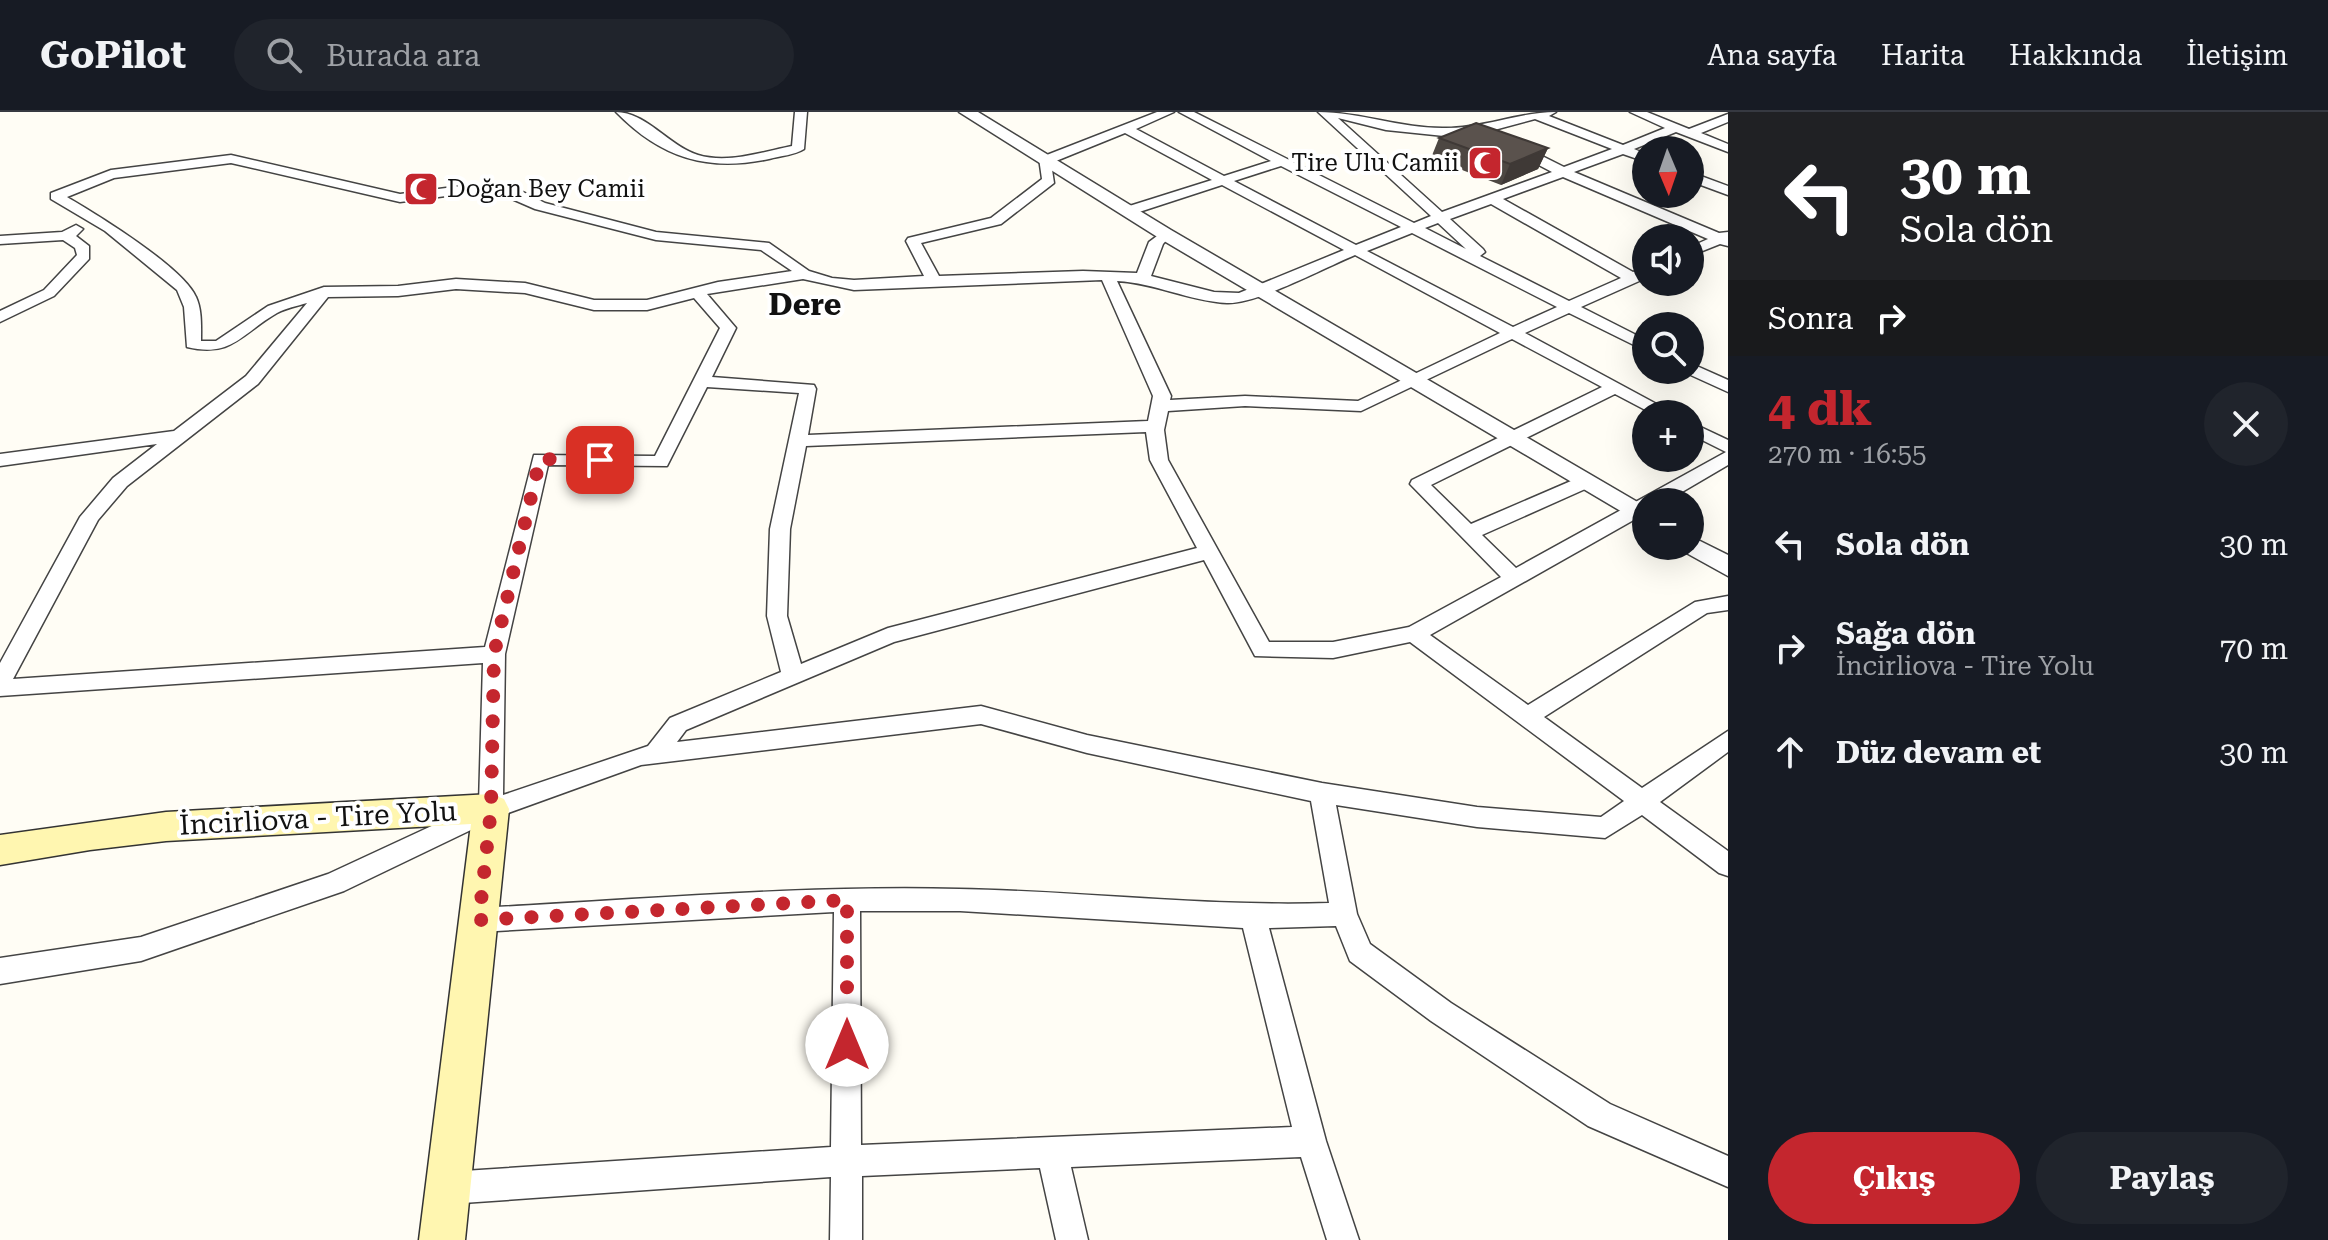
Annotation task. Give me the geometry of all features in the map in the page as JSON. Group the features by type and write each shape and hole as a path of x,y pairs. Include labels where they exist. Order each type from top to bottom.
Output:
{"main road":[{"name":"İncirliova - Tire Yolu","path":"0,850 117,831 209,823 306,815 491,809 442,1240"}],"street":[{"path":"622,112 680,151 709,161 748,159 798,149 801,112"},
{"path":"967,112 1165,234 1585,482 1632,504"},
{"path":"1044,161 1168,112"},
{"path":"1185,112 1632,339"},
{"path":"1330,112 1372,125 1424,133 1479,130 1550,112"},
{"path":"1330,112 1502,275"},
{"path":"1476,112 1479,130"},
{"path":"1636,112 1728,148"},
{"path":"804,274 697,292 647,305 594,305 525,288 456,284 398,291 324,292 273,309 221,345 199,346 193,344 194,310 183,287 142,251 56,196 111,174 231,159 400,198 479,188 506,190 540,206 656,236 764,246 804,274 830,282 854,285 934,280 981,282 1108,277 1142,279 1224,298 1241,298 1356,248 1416,229 1623,149 1728,114"},
{"path":"1536,115 1632,153"},
{"path":"1126,129 1640,400"},
{"path":"1479,130 1565,173 1725,238"},
{"path":"934,280 913,241 996,221 1049,180 1044,161"},
{"path":"1128,211 1283,161"},
{"path":"1704,182 1728,191"},
{"path":"1494,200 1632,271"},
{"path":"66,236 90,216"},
{"path":"1142,279 1156,242 1165,234"},
{"path":"0,240 66,236 82,246 84,256 49,293 0,317"},
{"path":"1704,246 1725,238"},
{"path":"1108,277 1162,396 1158,416 1159,460 1263,650 1333,650 1414,634 1632,515"},
{"path":"799,441 1158,416 1245,401 1361,406 1413,378 1632,278"},
{"path":"0,686 90,517 120,482 252,380 324,292"},
{"path":"491,809 494,654 540,459 661,462 728,328 697,292"},
{"path":"1704,375 1728,387"},
{"path":"701,381 808,389 780,529 777,616 793,676"},
{"path":"1514,578 1419,484 1616,387"},
{"path":"1704,434 1728,447"},
{"path":"0,460 181,436"},
{"path":"1678,488 1728,457"},
{"path":"1469,533 1585,482"},
{"path":"655,754 678,724 888,636 1207,552"},
{"path":"1704,552 1728,567"},
{"path":"1527,717 1702,607 1728,603"},
{"path":"1414,634 1728,865"},
{"path":"0,686 494,654"},
{"path":"0,971 141,949 335,883 491,809 640,756 981,715 1087,744 1322,793 1477,817 1605,828 1728,740"},
{"path":"1322,793 1344,914 1360,952 1441,1012 1599,1115 1728,1172"},
{"path":"479,920 847,900 960,900 1253,917 1344,914"},
{"path":"846,1240 847,900"},
{"path":"1253,917 1311,1141 1343,1240"},
{"path":"448,1188 847,1161 1311,1141"},
{"path":"1052,1152 1072,1240"}],"building":[{"path":"1476,123 1548,148 1510,164 1439,138"}],"place":[{"name":"Tire Ulu Camii","path":"1485,163"},
{"name":"Doğan Bey Camii","path":"421,189"}],"district":[{"name":"Dere","path":"805,304"}],"route":[{"path":"600,460 540,459 494,654 491,809 479,920 847,900 847,1045"}]}
